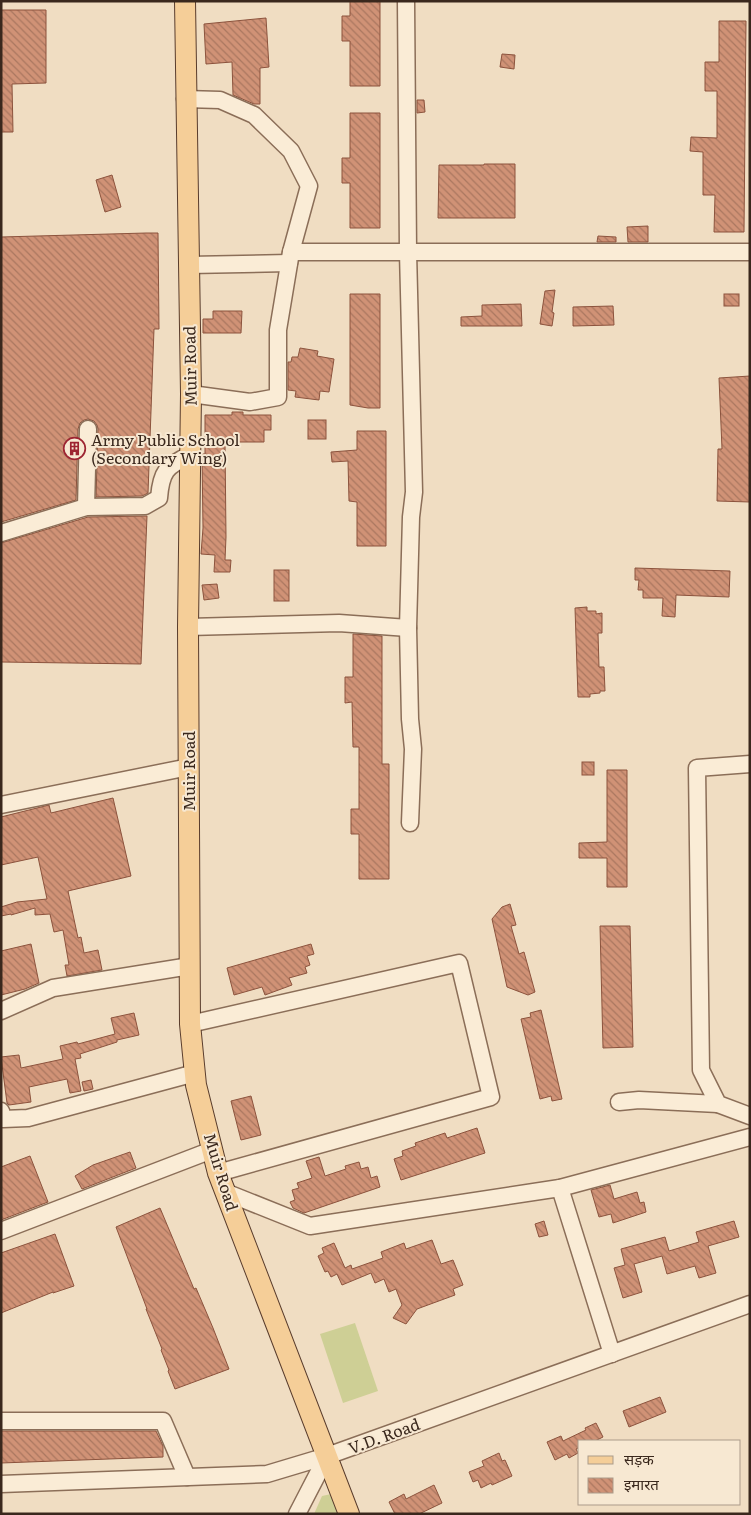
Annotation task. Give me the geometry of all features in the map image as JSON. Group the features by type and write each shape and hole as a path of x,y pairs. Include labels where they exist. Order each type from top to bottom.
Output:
{"main road":[{"name":"Muir Road","path":"185,1 191,394 188,627 190,1024 196,1085 222,1182 349,1514"}],"street":[{"path":"406,1 408,252 414,492 411,517 408,628 410,719 413,748 410,823"},
{"path":"185,99 220,100 254,115 292,150 309,186 290,258 278,330 278,397 250,402 191,394"},
{"path":"188,264 408,252 750,252"},
{"path":"86,507 88,429"},
{"path":"1,533 86,507 145,506 159,498 162,476 176,462 190,454"},
{"path":"188,627 339,623 408,628"},
{"path":"718,1104 701,1070 697,768 750,764"},
{"path":"1,805 189,767"},
{"path":"190,1024 459,963 491,1097 222,1182"},
{"path":"1,1011 54,988 190,966"},
{"path":"1,1111 3,1119 28,1118 195,1073"},
{"path":"619,1102 639,1100 718,1104 750,1116"},
{"path":"222,1182 310,1226 560,1188 750,1137"},
{"path":"1,1231 212,1150"},
{"path":"560,1188 612,1354"},
{"name":"V.D. Road","path":"1,1484 267,1474 327,1456 750,1304"},
{"path":"1,1421 163,1421 186,1477"},
{"path":"297,1514 327,1456"}],"green space":[{"path":"355,1323 378,1391 343,1403 320,1334"},
{"path":"336,1493 344,1514 314,1514 322,1496"}],"building":[{"path":"350,1 380,1 380,86 350,86 350,41 342,41 342,16 350,16"},
{"path":"1,10 46,10 46,83 12,84 13,132 1,132"},
{"path":"266,18 269,67 260,68 260,104 254,104 233,95 232,62 206,64 204,24"},
{"path":"719,21 746,21 744,232 714,232 715,195 703,195 703,152 690,151 691,137 717,138 717,91 705,91 705,62 719,62"},
{"path":"502,54 515,55 514,69 500,67"},
{"path":"417,100 424,100 425,112 417,113"},
{"path":"350,113 380,113 380,228 350,228 350,183 342,183 342,158 350,158"},
{"path":"515,164 515,218 438,218 439,165"},
{"path":"112,175 121,207 105,212 96,180"},
{"path":"648,226 648,242 628,242 627,227"},
{"name":"Army Public School (Secondary Wing)","path":"158,233 159,329 154,329 148,493 142,496 96,497 98,429 94,421 88,419 80,423 78,429 76,500 1,522 1,237"},
{"path":"598,236 616,237 616,242 597,242"},
{"path":"555,290 552,326 540,324 545,291"},
{"path":"350,294 380,294 380,408 350,405"},
{"path":"724,294 739,294 739,306 724,306"},
{"path":"521,304 522,326 461,326 461,317 482,316 482,305"},
{"path":"613,306 614,325 573,326 573,307"},
{"path":"213,311 242,311 241,333 203,333 203,319 213,319"},
{"path":"300,348 318,351 317,356 334,359 329,392 320,391 319,400 295,397 296,391 288,390 288,362 291,362 292,357 298,357"},
{"path":"750,376 750,502 717,501 718,449 722,449 719,378"},
{"path":"232,412 243,412 243,415 271,415 271,430 264,430 264,442 225,442 225,560 231,560 230,572 214,572 215,555 201,554 203,528 202,454 205,454 205,415 232,415"},
{"path":"308,420 326,420 326,439 308,439"},
{"path":"357,431 386,431 386,546 357,546 357,502 349,501 348,461 332,462 331,452 357,450"},
{"path":"147,516 141,664 1,662 1,543 88,517"},
{"path":"635,568 730,571 729,597 676,595 675,617 662,616 663,598 643,598 643,590 638,590 639,580 635,580"},
{"path":"274,570 289,570 289,601 274,601"},
{"path":"217,584 219,598 204,600 202,585"},
{"path":"587,607 587,611 596,611 596,614 602,613 602,633 598,633 599,667 604,667 605,691 590,694 590,697 578,697 575,608"},
{"path":"353,634 382,636 382,764 389,764 389,879 359,879 359,834 351,834 351,809 359,809 359,747 353,747 352,702 345,703 345,677 353,677"},
{"path":"582,762 594,762 594,775 582,775"},
{"path":"607,770 627,770 627,887 607,887 607,858 579,858 579,843 607,842"},
{"path":"113,798 131,876 68,891 78,938 81,937 84,953 98,950 102,970 67,976 65,965 69,965 63,930 54,932 50,914 35,915 35,908 1,916 1,907 17,902 47,899 38,857 1,865 1,817 49,805 51,813"},
{"path":"510,904 516,925 511,926 519,954 524,952 535,992 528,995 507,987 492,919 502,907"},
{"path":"600,926 630,926 633,1047 603,1048"},
{"path":"31,944 39,983 25,989 1,995 1,951"},
{"path":"311,944 314,954 307,956 310,965 305,967 307,973 289,978 292,985 265,995 262,987 234,995 227,968"},
{"path":"541,1010 562,1099 552,1101 551,1096 540,1099 521,1019 531,1017 530,1013"},
{"path":"134,1013 139,1035 117,1040 117,1042 80,1054 81,1058 75,1059 81,1091 70,1093 67,1079 29,1087 31,1102 9,1105 7,1103 1,1057 19,1055 21,1068 63,1059 60,1046 77,1042 78,1044 115,1034 111,1018"},
{"path":"91,1080 93,1089 84,1091 82,1082"},
{"path":"251,1096 261,1135 241,1140 231,1101"},
{"path":"477,1128 485,1153 401,1180 394,1159 403,1156 402,1151 416,1146 415,1143 445,1133 447,1138"},
{"path":"130,1152 136,1168 82,1189 75,1176 93,1165"},
{"path":"30,1156 48,1202 1,1220 1,1167"},
{"path":"319,1157 325,1176 346,1169 345,1166 359,1162 361,1169 368,1167 371,1178 377,1176 380,1187 304,1213 293,1208 290,1202 295,1200 292,1190 299,1188 297,1183 312,1178 306,1161"},
{"path":"610,1185 614,1199 637,1192 640,1203 644,1202 646,1212 613,1223 611,1214 599,1217 591,1190"},
{"path":"160,1208 194,1289 196,1288 229,1369 175,1389 116,1227"},
{"path":"544,1221 548,1235 539,1237 535,1224"},
{"path":"734,1221 739,1237 708,1246 716,1273 699,1278 695,1266 667,1274 662,1256 634,1264 642,1292 623,1298 614,1268 625,1265 621,1249 665,1237 669,1251 699,1242 696,1232"},
{"path":"55,1234 74,1286 53,1292 1,1313 1,1253"},
{"path":"432,1240 441,1264 453,1260 463,1285 453,1289 455,1295 417,1309 406,1324 393,1318 402,1305 396,1289 389,1292 384,1279 375,1283 371,1273 342,1285 337,1274 331,1277 328,1271 325,1272 318,1256 324,1253 322,1248 334,1243 345,1268 351,1265 352,1269 383,1258 381,1252 404,1243 406,1249"},
{"path":"660,1397 666,1412 629,1427 623,1411"},
{"path":"596,1423 603,1437 597,1440 578,1440 578,1448 576,1449 578,1453 569,1458 567,1454 555,1460 547,1442 561,1436 563,1441 586,1430 585,1428"},
{"path":"1,1431 156,1431 163,1446 163,1457 1,1463"},
{"path":"499,1453 502,1461 505,1460 512,1476 481,1488 478,1480 473,1482 469,1472 484,1466 482,1461"},
{"path":"434,1485 442,1503 419,1514 395,1514 389,1502 404,1494 406,1499"}],"place":[{"name":"Army Public School (Secondary Wing)","path":"75,449"}]}
